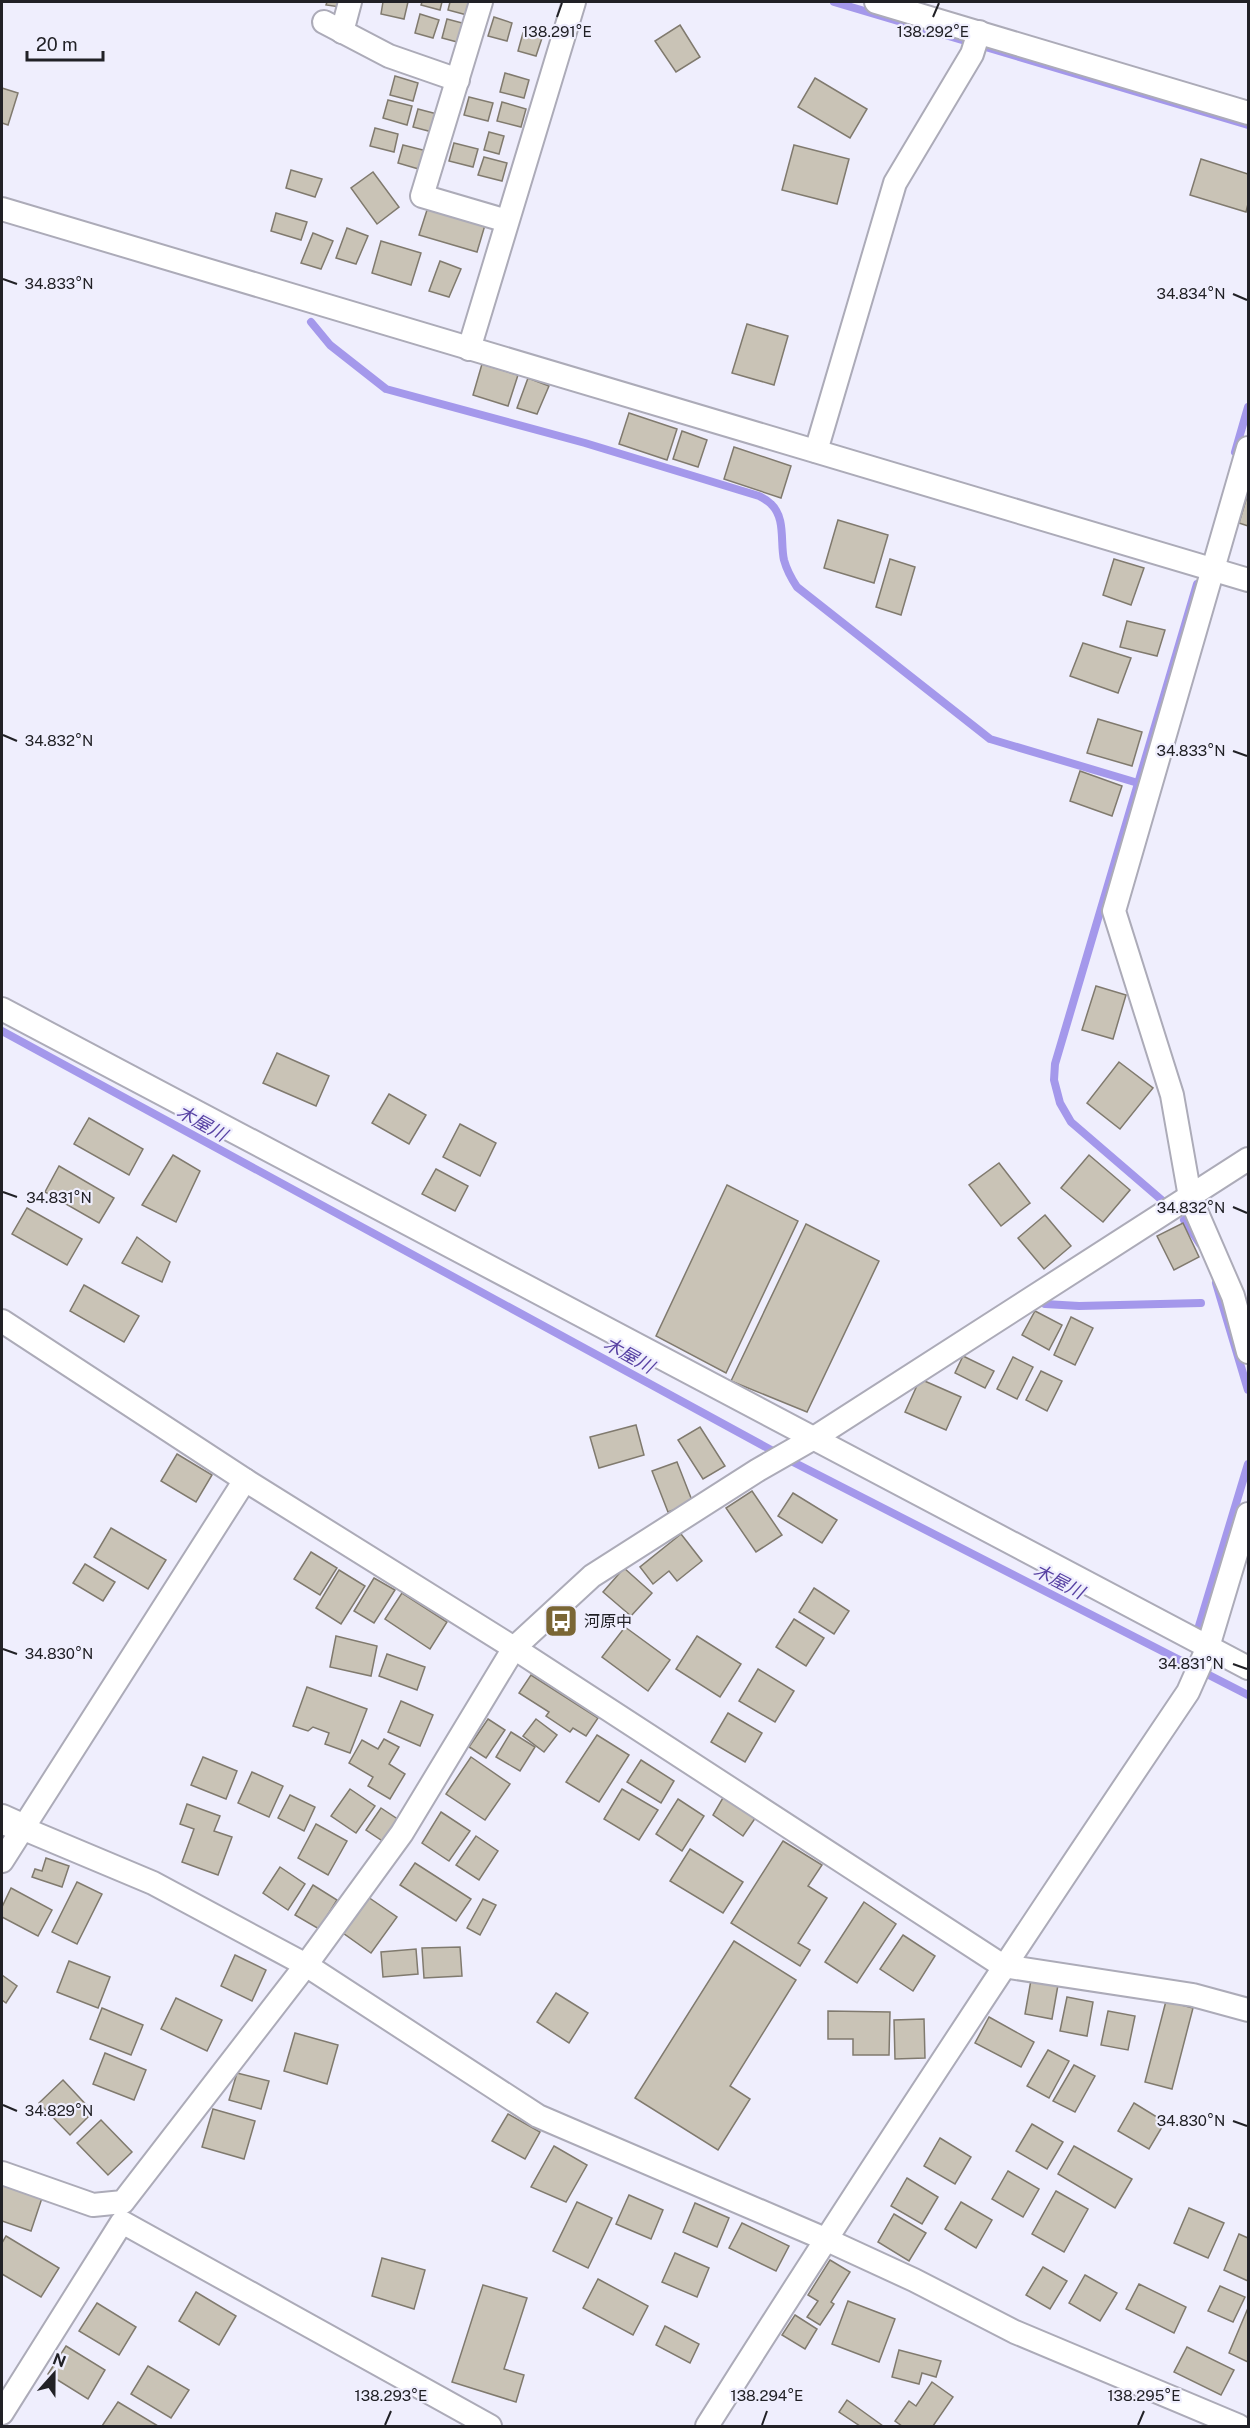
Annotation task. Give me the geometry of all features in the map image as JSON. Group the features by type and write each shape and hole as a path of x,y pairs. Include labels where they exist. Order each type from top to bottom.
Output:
{"street":[{"path":"350,2 333,27 389,56 458,80"},
{"path":"481,2 422,196 507,221"},
{"path":"469,349 574,2"},
{"path":"876,2 976,41 1248,112"},
{"path":"816,451 895,183 976,41"},
{"path":"2,209 1248,580"},
{"path":"1248,448 1114,911 1172,1095 1190,1197 1233,1296 1248,1352"},
{"path":"2,1009 1248,1668"},
{"path":"2,2413 115,2213 306,1965 402,1833 514,1648 592,1576 758,1470 814,1438 1248,1159"},
{"path":"2,1321 245,1480 514,1648 1003,1966 1193,1995 1248,2010"},
{"path":"2,1861 12,1824 245,1480"},
{"path":"707,2427 825,2239 1003,1966 1188,1692 1208,1647 1248,1515"},
{"path":"12,1824 153,1883 306,1965 538,2116 825,2239 914,2280 1015,2332 1239,2427"},
{"path":"2,2173 115,2213 490,2427"}],"building":[{"path":"327,2 340,2 340,7 326,5"},
{"path":"383,2 408,2 404,19 381,14"},
{"path":"422,2 442,2 440,10 421,5"},
{"path":"450,2 470,2 467,15 448,10"},
{"path":"420,14 439,20 433,38 415,33"},
{"path":"494,17 512,23 507,41 488,36"},
{"path":"447,19 466,24 461,43 442,38"},
{"path":"680,25 700,57 676,72 655,41"},
{"path":"523,33 542,38 536,56 518,51"},
{"path":"505,73 529,80 524,98 500,92"},
{"path":"395,76 418,83 413,101 390,95"},
{"path":"815,78 867,109 850,138 798,107"},
{"path":"2,88 18,93 8,125 2,123"},
{"path":"469,97 493,103 488,121 464,115"},
{"path":"388,100 412,106 407,125 383,118"},
{"path":"502,102 526,109 521,127 497,121"},
{"path":"418,109 441,115 436,133 413,127"},
{"path":"375,128 398,134 394,152 370,146"},
{"path":"489,132 504,136 499,154 484,150"},
{"path":"454,143 478,149 473,167 449,161"},
{"path":"403,145 427,151 422,170 398,163"},
{"path":"794,145 849,159 837,204 782,190"},
{"path":"484,157 507,163 502,181 478,175"},
{"path":"1201,159 1248,174 1246,212 1190,195"},
{"path":"291,170 322,179 315,197 286,188"},
{"path":"373,172 399,207 377,224 351,188"},
{"path":"428,207 485,225 477,252 419,235"},
{"path":"276,213 307,222 301,240 271,231"},
{"path":"347,228 368,236 356,264 336,258"},
{"path":"313,233 333,241 321,269 301,263"},
{"path":"381,241 421,253 411,285 372,273"},
{"path":"440,261 461,269 449,297 429,291"},
{"path":"747,324 788,336 774,385 732,373"},
{"path":"482,364 518,375 508,406 473,395"},
{"path":"528,378 549,386 537,414 517,408"},
{"path":"629,413 677,429 667,460 619,444"},
{"path":"682,431 707,440 698,467 673,459"},
{"path":"734,447 791,466 781,498 724,479"},
{"path":"1248,493 1248,526 1239,523"},
{"path":"838,520 888,535 874,583 824,568"},
{"path":"890,559 915,567 901,615 876,607"},
{"path":"1114,559 1144,568 1131,605 1103,595"},
{"path":"1127,621 1165,630 1157,656 1120,647"},
{"path":"1083,643 1131,658 1118,693 1070,676"},
{"path":"1098,719 1142,732 1132,766 1087,753"},
{"path":"1080,771 1122,786 1112,816 1070,801"},
{"path":"1096,986 1126,995 1113,1039 1082,1030"},
{"path":"277,1053 329,1076 316,1106 263,1083"},
{"path":"1119,1062 1153,1088 1120,1129 1087,1103"},
{"path":"389,1094 426,1115 409,1144 372,1123"},
{"path":"89,1118 143,1149 129,1175 74,1144"},
{"path":"460,1124 496,1143 480,1176 443,1157"},
{"path":"173,1155 200,1171 176,1222 142,1205"},
{"path":"1089,1155 1130,1190 1103,1222 1061,1188"},
{"path":"999,1163 1030,1203 1001,1226 969,1185"},
{"path":"59,1166 114,1198 99,1223 45,1192"},
{"path":"436,1169 468,1186 455,1211 422,1194"},
{"path":"727,1185 798,1221 726,1373 656,1336"},
{"path":"27,1208 82,1239 67,1265 12,1234"},
{"path":"1045,1215 1071,1246 1044,1269 1018,1238"},
{"path":"1183,1223 1199,1257 1174,1270 1157,1236"},
{"path":"806,1224 879,1261 807,1412 731,1381"},
{"path":"137,1237 170,1262 162,1282 122,1263"},
{"path":"84,1285 139,1316 124,1342 70,1311"},
{"path":"1035,1311 1062,1325 1049,1350 1022,1335"},
{"path":"1071,1317 1093,1328 1075,1365 1054,1355"},
{"path":"963,1356 994,1371 985,1388 955,1373"},
{"path":"1013,1357 1033,1367 1017,1399 997,1389"},
{"path":"1041,1371 1062,1381 1047,1411 1026,1400"},
{"path":"920,1379 961,1397 946,1430 905,1412"},
{"path":"636,1425 644,1455 599,1468 590,1437"},
{"path":"700,1427 725,1466 703,1479 678,1440"},
{"path":"177,1454 212,1475 196,1502 161,1481"},
{"path":"677,1462 693,1503 668,1512 652,1471"},
{"path":"752,1491 782,1535 756,1552 726,1508"},
{"path":"793,1493 837,1520 822,1543 778,1516"},
{"path":"111,1528 166,1560 148,1589 94,1557"},
{"path":"681,1534 702,1561 677,1581 669,1571 653,1584 640,1567"},
{"path":"311,1552 337,1568 320,1595 294,1579"},
{"path":"85,1564 115,1582 103,1601 73,1583"},
{"path":"624,1568 652,1593 631,1616 603,1592"},
{"path":"339,1570 365,1586 341,1624 316,1608"},
{"path":"374,1578 395,1590 374,1623 354,1611"},
{"path":"814,1588 849,1611 834,1634 799,1612"},
{"path":"402,1593 447,1622 430,1649 385,1619"},
{"path":"794,1619 824,1638 806,1666 776,1647"},
{"path":"625,1627 670,1660 648,1691 602,1657"},
{"path":"336,1636 377,1646 371,1676 330,1667"},
{"path":"697,1636 741,1664 720,1697 676,1669"},
{"path":"387,1654 425,1667 417,1690 379,1676"},
{"path":"758,1669 794,1691 775,1722 739,1701"},
{"path":"531,1675 598,1718 586,1736 573,1728 570,1732 546,1716 549,1712 519,1693"},
{"path":"307,1687 367,1709 350,1753 325,1744 329,1733 313,1727 308,1731 293,1726"},
{"path":"401,1701 433,1715 420,1746 388,1732"},
{"path":"728,1713 762,1733 745,1762 711,1742"},
{"path":"488,1719 505,1730 486,1758 469,1747"},
{"path":"536,1719 557,1735 544,1752 523,1736"},
{"path":"511,1732 535,1747 520,1771 496,1757"},
{"path":"597,1735 629,1755 599,1802 566,1782"},
{"path":"384,1739 399,1747 389,1764 405,1774 390,1799 368,1786 373,1777 349,1763 362,1740 378,1749"},
{"path":"203,1757 237,1771 226,1799 191,1785"},
{"path":"471,1757 510,1784 485,1820 446,1794"},
{"path":"641,1760 674,1781 661,1803 627,1782"},
{"path":"252,1772 283,1786 269,1817 238,1803"},
{"path":"350,1789 375,1806 356,1833 331,1816"},
{"path":"622,1789 658,1810 639,1840 604,1819"},
{"path":"290,1795 315,1807 304,1831 278,1818"},
{"path":"724,1796 756,1817 743,1836 713,1815"},
{"path":"678,1799 704,1816 682,1851 656,1834"},
{"path":"187,1804 220,1816 214,1831 232,1837 218,1875 182,1862 194,1829 180,1824"},
{"path":"381,1808 399,1820 384,1842 366,1830"},
{"path":"441,1812 470,1831 449,1861 422,1843"},
{"path":"316,1824 347,1841 328,1875 298,1858"},
{"path":"476,1836 498,1851 479,1880 456,1865"},
{"path":"783,1841 822,1865 808,1886 827,1898 798,1943 810,1950 800,1966 731,1923"},
{"path":"690,1849 743,1882 723,1913 670,1881"},
{"path":"46,1858 69,1866 62,1887 32,1877 35,1869 42,1871"},
{"path":"415,1863 471,1899 456,1921 400,1885"},
{"path":"280,1867 305,1884 288,1910 263,1893"},
{"path":"77,1882 102,1894 77,1944 52,1932"},
{"path":"313,1885 337,1900 319,1929 295,1915"},
{"path":"11,1888 52,1910 38,1936 2,1917 2,1907"},
{"path":"368,1897 397,1917 371,1953 343,1933"},
{"path":"483,1899 496,1905 480,1935 467,1928"},
{"path":"864,1902 896,1924 857,1983 825,1962"},
{"path":"903,1935 935,1956 913,1991 880,1969"},
{"path":"734,1941 796,1980 730,2086 750,2099 718,2150 635,2098"},
{"path":"460,1947 462,1976 424,1978 422,1948"},
{"path":"416,1949 418,1974 383,1977 381,1952"},
{"path":"235,1955 266,1970 252,2001 221,1986"},
{"path":"69,1961 110,1977 98,2008 57,1992"},
{"path":"2,1975 17,1986 6,2003 2,2000"},
{"path":"1031,1980 1058,1985 1052,2019 1025,2014"},
{"path":"556,1993 588,2013 569,2043 537,2022"},
{"path":"1067,1997 1093,2002 1087,2036 1060,2031"},
{"path":"176,1998 222,2020 207,2051 161,2029"},
{"path":"1166,2001 1193,2008 1172,2089 1145,2082"},
{"path":"102,2008 143,2025 131,2055 90,2039"},
{"path":"828,2011 890,2012 889,2055 853,2055 853,2039 828,2039"},
{"path":"1108,2011 1135,2016 1128,2050 1101,2045"},
{"path":"989,2017 1034,2042 1021,2067 975,2043"},
{"path":"924,2019 925,2058 895,2059 894,2020"},
{"path":"295,2033 338,2045 327,2084 284,2071"},
{"path":"1048,2050 1069,2061 1049,2098 1027,2086"},
{"path":"105,2053 146,2070 134,2100 93,2084"},
{"path":"1074,2065 1095,2076 1075,2112 1053,2101"},
{"path":"237,2073 269,2081 261,2109 229,2100"},
{"path":"63,2080 93,2112 70,2135 39,2103"},
{"path":"1134,2103 1165,2122 1149,2149 1118,2131"},
{"path":"213,2109 255,2121 244,2159 202,2147"},
{"path":"508,2114 540,2132 525,2159 492,2141"},
{"path":"101,2120 132,2152 108,2175 77,2143"},
{"path":"1032,2124 1063,2142 1047,2169 1016,2151"},
{"path":"940,2138 971,2157 955,2184 924,2166"},
{"path":"554,2146 587,2165 566,2202 531,2187"},
{"path":"1074,2146 1132,2179 1115,2208 1058,2174"},
{"path":"1008,2171 1039,2189 1023,2217 992,2199"},
{"path":"907,2178 938,2197 922,2224 891,2206"},
{"path":"2,2185 42,2198 31,2231 2,2221"},
{"path":"1056,2191 1088,2209 1064,2252 1032,2234"},
{"path":"629,2195 663,2210 651,2239 616,2224"},
{"path":"577,2202 612,2218 588,2268 553,2251"},
{"path":"961,2202 992,2220 976,2248 945,2229"},
{"path":"695,2203 729,2218 717,2247 683,2232"},
{"path":"1189,2208 1224,2223 1208,2258 1174,2243"},
{"path":"894,2214 926,2233 909,2261 878,2242"},
{"path":"742,2223 789,2246 776,2271 729,2248"},
{"path":"1239,2234 1248,2238 1248,2281 1224,2270"},
{"path":"6,2236 59,2268 41,2297 2,2274 2,2243"},
{"path":"675,2253 709,2268 697,2297 662,2282"},
{"path":"382,2258 425,2270 414,2309 372,2296"},
{"path":"830,2260 850,2272 831,2302 834,2304 820,2325 807,2317 818,2301 808,2295"},
{"path":"1043,2267 1067,2281 1050,2309 1026,2295"},
{"path":"1085,2275 1117,2293 1100,2321 1069,2303"},
{"path":"598,2279 648,2306 633,2335 583,2308"},
{"path":"1139,2284 1186,2307 1174,2333 1126,2309"},
{"path":"483,2285 527,2298 504,2369 524,2375 516,2402 452,2382"},
{"path":"1220,2286 1245,2297 1233,2322 1208,2311"},
{"path":"196,2292 236,2316 219,2345 179,2321"},
{"path":"848,2301 895,2319 879,2362 832,2344"},
{"path":"97,2303 136,2327 119,2355 79,2331"},
{"path":"1248,2308 1248,2362 1229,2353"},
{"path":"795,2315 817,2329 805,2349 782,2335"},
{"path":"665,2326 699,2344 690,2363 656,2345"},
{"path":"66,2346 105,2370 88,2399 48,2374"},
{"path":"1187,2347 1234,2370 1221,2395 1174,2372"},
{"path":"899,2350 941,2361 936,2377 922,2373 919,2384 892,2377"},
{"path":"148,2366 189,2390 171,2418 131,2394"},
{"path":"932,2382 953,2397 933,2426 902,2426 895,2421 909,2401 916,2406"},
{"path":"847,2400 883,2426 860,2426 839,2412"},
{"path":"118,2402 158,2426 102,2426"}],"waterway":[{"path":"834,2 1248,125"},
{"path":"311,322 330,345 386,389 585,443 759,496 771,504 779,516 784,560 797,587 990,739 1138,783"},
{"path":"1235,452 1248,407"},
{"path":"1164,1202 1071,1122 1060,1103 1054,1080 1055,1064 1197,584"},
{"name":"木屋川","path":"2,1031 795,1463 1248,1695"},
{"path":"1184,1220 1200,1244"},
{"path":"1216,1283 1248,1390"},
{"path":"1045,1304 1079,1306 1201,1303"},
{"path":"1199,1626 1248,1464"}],"place":[{"name":"河原中","path":"561,1621"}]}
